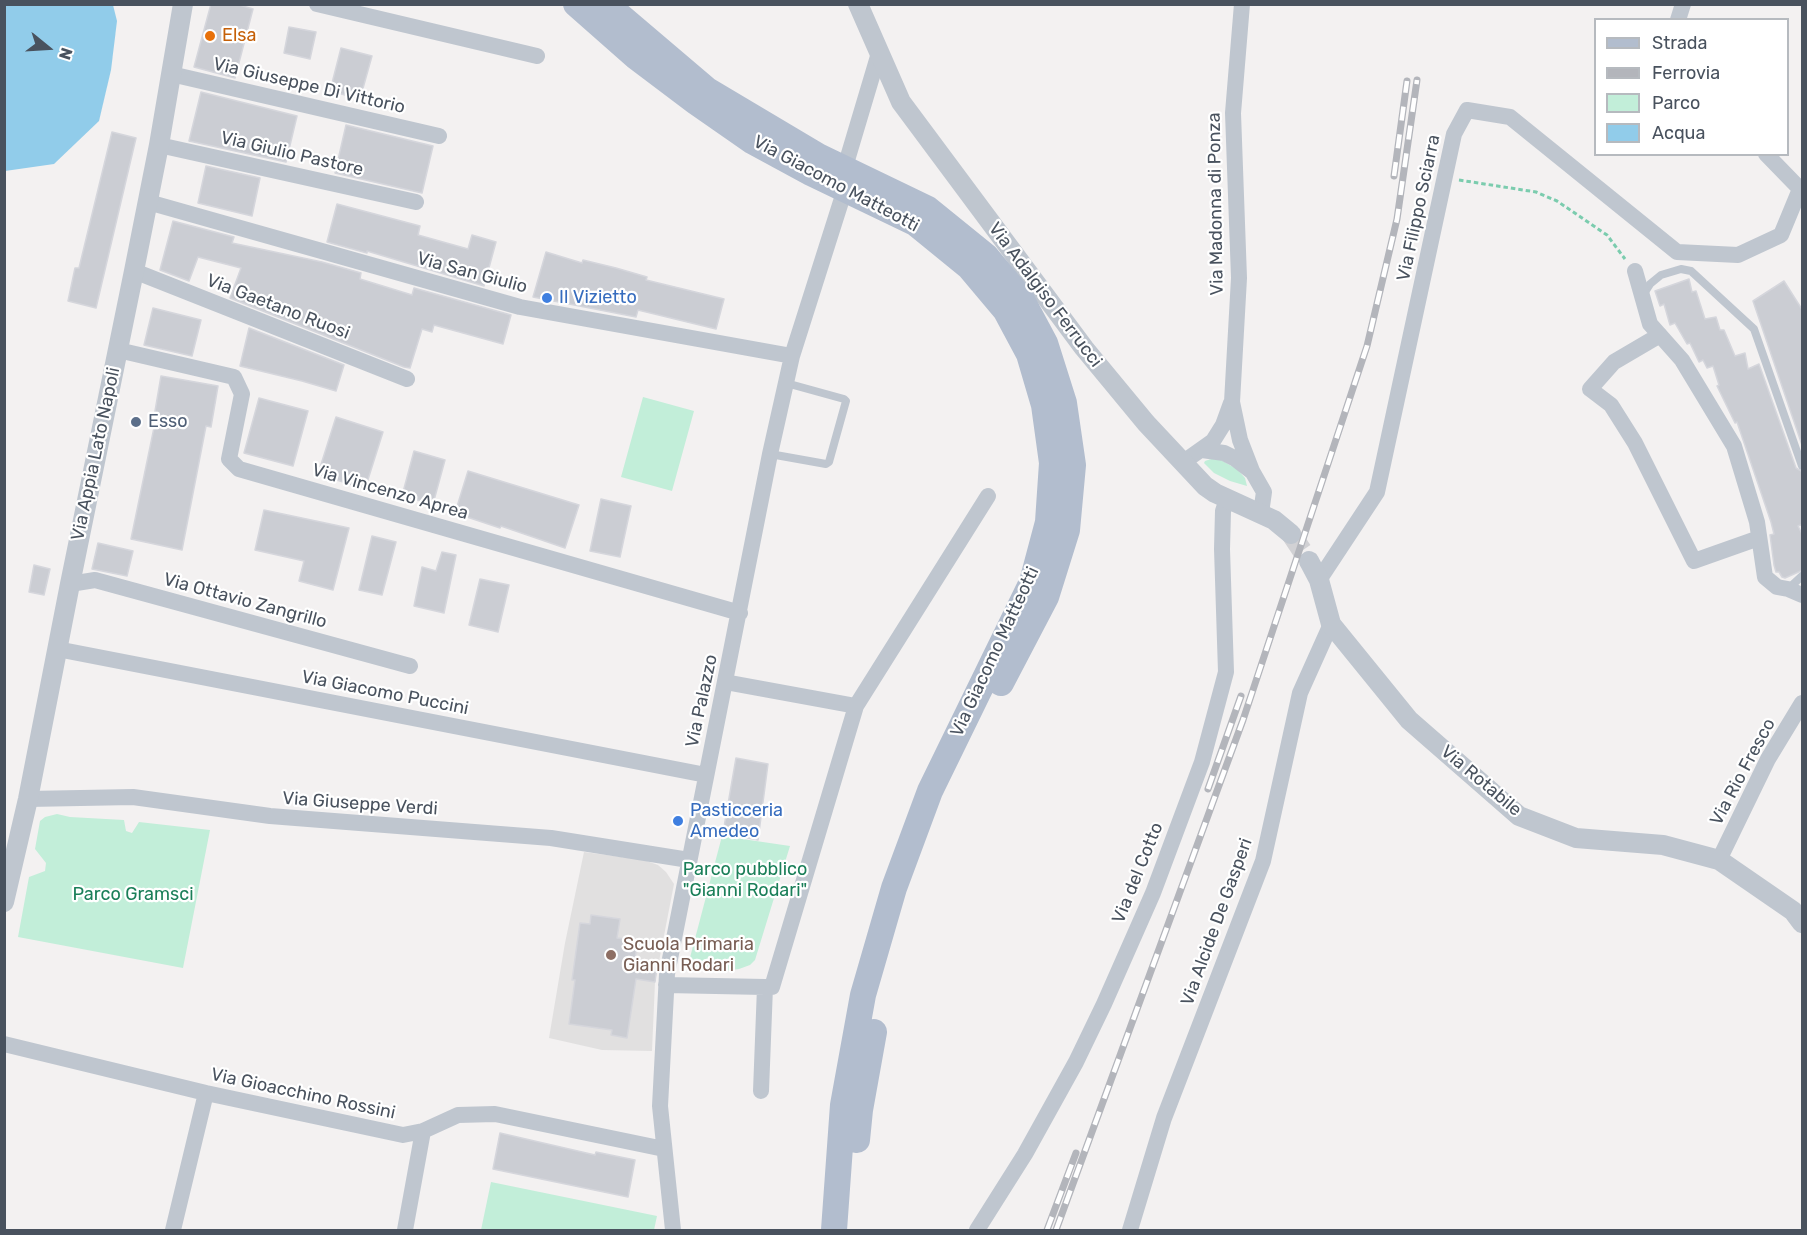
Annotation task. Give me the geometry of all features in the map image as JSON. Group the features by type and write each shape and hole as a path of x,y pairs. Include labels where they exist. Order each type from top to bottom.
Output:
{"main road":[{"name":"Via Giacomo Matteotti","path":"576,4 635,56 752,141 928,209 986,256 1021,298 1045,343 1064,403 1073,465 1067,530 1046,597 945,795 909,893 881,995 860,1110 851,1230"},
{"name":"Via Giacomo Matteotti","path":"606,4 707,90 818,156 845,178 915,223 969,267 1006,311 1029,354 1044,405 1052,463 1048,522 1032,582 930,791 894,888 863,995 843,1105 834,1230"}],"street":[{"name":"Via Appia Lato Napoli","path":"4,902 28,799 148,202 183,4"},
{"path":"317,4 537,56"},
{"name":"Via Adalgiso Ferrucci","path":"858,4 901,102 1084,348 1182,463 1205,486 1227,499 1274,520 1291,534"},
{"name":"Via Madonna di Ponza","path":"1242,4 1233,113 1239,278 1232,402 1240,440 1252,471 1264,492 1261,513"},
{"name":"Via Palazzo","path":"673,1230 660,1106 667,974 770,454 792,356 845,178 879,53"},
{"name":"Via Giuseppe Di Vittorio","path":"171,74 439,136"},
{"name":"Via Filippo Sciarra","path":"1319,580 1377,492 1454,134 1467,110 1510,117 1677,252 1738,255 1780,235 1800,189 1768,156"},
{"name":"Via Giulio Pastore","path":"159,145 416,202"},
{"name":"Via San Giulio","path":"148,202 520,307 792,356"},
{"path":"1635,271 1650,324 1682,360 1734,446 1757,522 1765,577 1777,587 1795,592"},
{"name":"Via Gaetano Ruosi","path":"134,272 407,379"},
{"path":"1660,334 1614,362 1590,389 1611,405 1635,443 1694,561 1759,538"},
{"name":"Via Vincenzo Aprea","path":"118,350 234,377 242,394 229,459 239,469 740,613"},
{"name":"Via Madonna di Ponza","path":"1182,463 1213,441 1223,425 1232,402"},
{"path":"1202,450 1224,453 1252,471"},
{"path":"666,986 772,987 856,706 988,496"},
{"name":"Via del Cotto","path":"977,1230 1025,1154 1076,1062 1104,1005 1153,893 1202,762 1226,672 1222,511 1227,499"},
{"path":"1309,561 1319,580 1331,624"},
{"name":"Via Ottavio Zangrillo","path":"70,584 95,580 410,666"},
{"name":"Via Rotabile","path":"1331,624 1409,720 1519,816 1576,838 1663,845 1719,860 1799,912"},
{"name":"Via Alcide De Gasperi","path":"1130,1230 1164,1118 1263,861 1300,693 1331,624"},
{"name":"Via Giacomo Puccini","path":"57,649 706,775"},
{"path":"725,682 856,706"},
{"name":"Via Rio Fresco","path":"1719,860 1768,759 1803,703"},
{"name":"Via Giuseppe Verdi","path":"28,799 133,797 270,816 550,838 689,860"},
{"path":"761,1091 765,987"},
{"name":"Via Gioacchino Rossini","path":"4,1044 206,1094 403,1135 423,1131 458,1115 495,1114 664,1149"},
{"path":"173,1230 206,1094"},
{"path":"405,1230 423,1131"}],"lane":[{"path":"1643,295 1650,284 1661,275 1681,269 1691,271 1754,329 1803,466"},
{"path":"770,454 826,464 830,462 846,401 786,383"},
{"path":"1795,592 1803,576"}],"path":[{"path":"1445,178 1536,192 1557,201 1606,235 1635,271"}],"shaded area":[{"name":"Scuola Primaria Gianni Rodari","path":"584,852 644,860 658,865 674,884 655,982 652,1051 602,1050 549,1038 565,943"}],"green space":[{"path":"643,397 694,411 672,491 621,477"},
{"path":"1211,459 1219,459 1237,469 1245,478 1247,486 1214,473 1204,463"},
{"name":"Parco Gramsci","path":"57,814 70,817 124,820 126,831 132,833 139,822 210,830 183,968 18,937 29,877 45,871 46,863 35,849 40,821"},
{"name":"Parco pubblico \"Gianni Rodari\"","path":"722,836 790,846 755,960 750,965 739,969 724,971 687,969"},
{"path":"491,1182 657,1216 654,1230 481,1230"}],"water":[{"path":"4,5 113,5 117,21 111,70 99,121 54,164 5,171"}],"building":[{"path":"211,4 236,4 253,9 235,78 194,67"},
{"path":"289,27 316,32 310,59 284,53"},
{"path":"341,48 372,56 360,99 330,91"},
{"path":"201,92 297,116 286,162 189,141"},
{"path":"346,125 433,146 422,193 335,173"},
{"path":"112,132 136,138 96,308 68,301 75,268 79,268"},
{"path":"206,166 260,178 252,216 198,203"},
{"path":"337,204 420,226 418,235 468,249 472,235 496,242 484,286 367,251 367,253 327,242"},
{"path":"173,221 234,237 232,243 322,262 361,273 360,279 412,295 414,288 511,315 503,344 434,325 432,332 422,329 410,368 404,367 230,298 241,268 198,257 189,281 160,270"},
{"path":"546,252 582,263 583,260 616,268 647,277 646,280 724,299 716,329 638,310 636,317 533,297"},
{"path":"1689,279 1692,292 1696,291 1705,319 1716,317 1720,330 1724,330 1735,356 1745,353 1748,369 1759,364 1796,468 1803,472 1803,524 1798,526 1803,536 1803,570 1785,578 1776,572 1770,535 1774,534 1771,522 1737,422 1735,423 1717,386 1719,385 1713,366 1707,368 1703,360 1699,362 1690,343 1687,344 1675,323 1670,325 1664,304 1660,306 1655,291"},
{"path":"1784,281 1803,311 1803,448 1753,301"},
{"path":"153,308 201,320 192,356 144,345"},
{"path":"249,328 344,365 336,391 240,366"},
{"path":"161,376 218,386 211,427 206,426 182,550 131,539 156,418 154,417"},
{"path":"259,398 308,411 293,466 244,453"},
{"path":"336,417 383,432 365,489 318,474"},
{"path":"414,451 445,460 433,504 402,496"},
{"path":"468,471 579,505 565,548 455,513"},
{"path":"601,499 631,506 620,557 590,551"},
{"path":"264,510 349,528 333,590 299,581 304,561 255,550"},
{"path":"372,536 396,542 382,595 359,590"},
{"path":"98,543 133,551 127,576 92,569"},
{"path":"442,552 456,555 444,613 414,606 422,567 436,571"},
{"path":"34,565 50,569 44,595 29,592"},
{"path":"480,579 509,585 498,632 469,625"},
{"path":"736,758 768,764 758,840 723,833"},
{"path":"591,915 620,919 617,938 634,940 633,944 637,945 635,959 642,960 642,964 657,967 655,982 636,979 627,1038 611,1035 612,1030 569,1024 580,923 590,924"},
{"path":"500,1133 595,1155 596,1152 635,1160 628,1197 493,1169"}],"tunnel":[{"path":"1291,534 1309,561"}],"railway":[{"path":"1056,1230 1243,720 1367,346 1397,219 1417,80"},
{"path":"1394,176 1407,81"},
{"path":"1208,789 1241,696"},
{"path":"1047,1230 1076,1153"}],"place":[{"name":"Elsa","path":"210,36"},
{"name":"Il Vizietto","path":"547,298"},
{"name":"Esso","path":"136,422"},
{"name":"Pasticceria Amedeo","path":"678,821"},
{"name":"Scuola Primaria Gianni Rodari","path":"611,955"}]}
